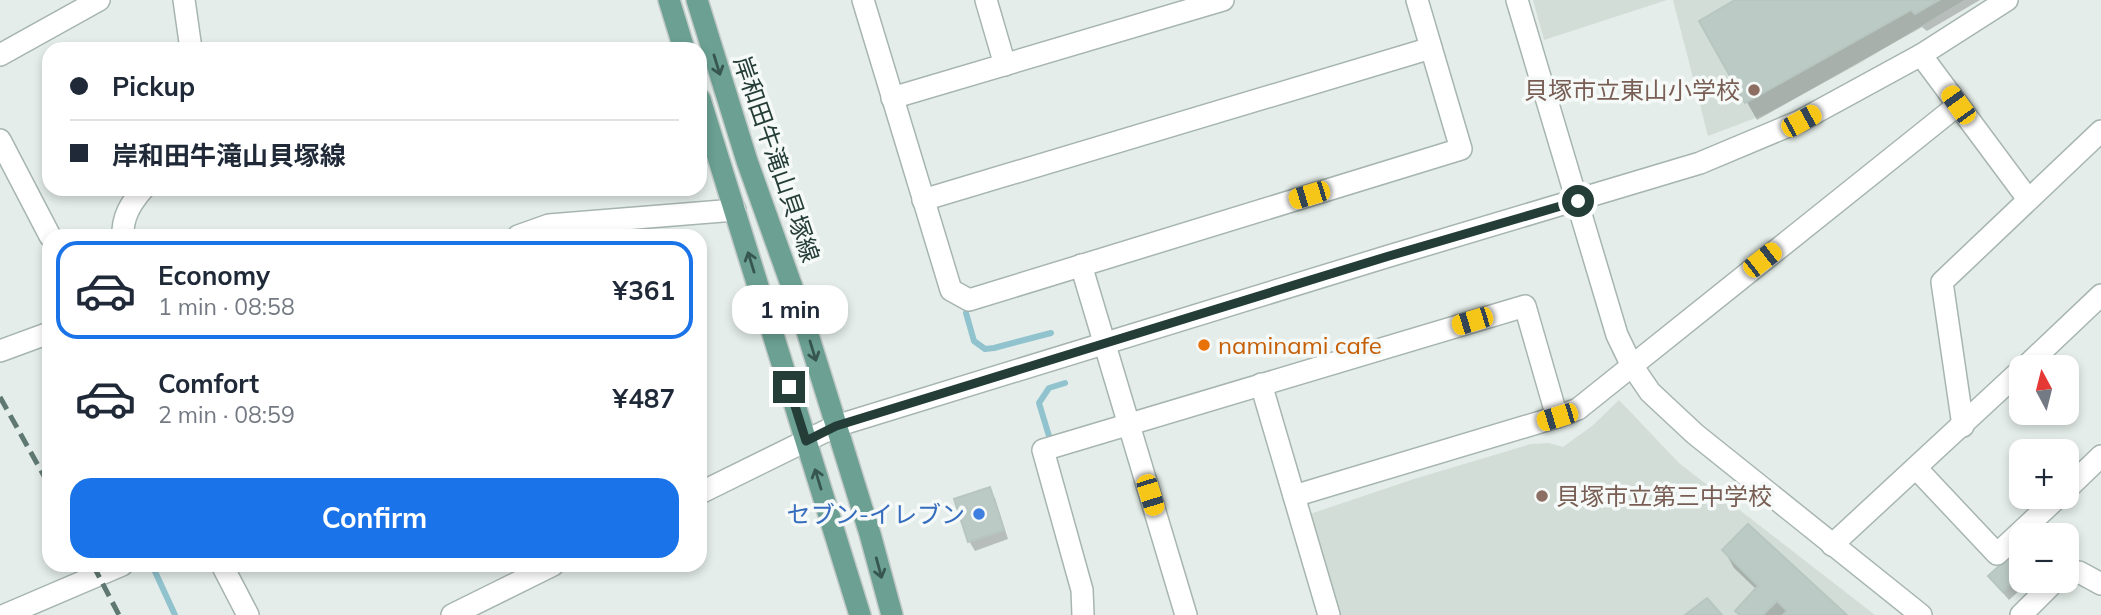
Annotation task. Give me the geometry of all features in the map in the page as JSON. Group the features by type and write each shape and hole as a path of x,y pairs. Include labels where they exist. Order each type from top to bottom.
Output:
{"main road":[{"path":"669,0 682,42"},
{"name":"岸和田牛滝山貝塚線","path":"697,0 747,161 801,312 870,534 892,615"},
{"path":"707,121 860,615"}],"street":[{"path":"0,55 99,0"},
{"path":"184,0 190,42"},
{"path":"863,0 951,290 969,300 1461,149 1417,0"},
{"path":"986,0 1005,65"},
{"path":"892,98 1223,0"},
{"path":"1517,0 1617,335 1631,364 1650,392 1695,434 1921,615"},
{"path":"707,490 836,426 1700,163 1788,126 1921,55 2007,0"},
{"path":"923,200 1431,48"},
{"path":"1921,55 2028,198"},
{"path":"1294,496 1578,409 1958,105"},
{"path":"1963,426 1942,282 2101,131"},
{"path":"0,140 46,229"},
{"path":"122,229 131,203 137,196"},
{"path":"538,229 550,225 735,211"},
{"path":"1081,265 1186,615"},
{"path":"2038,355 2101,295"},
{"path":"1083,615 1082,590 1043,450 1525,306 1557,417"},
{"path":"0,351 42,336"},
{"path":"1832,545 2009,382"},
{"path":"1261,384 1329,615"},
{"path":"2079,477 2101,456"},
{"path":"1916,468 1997,554 2045,509"},
{"path":"5,615 106,572"},
{"path":"226,572 248,615"},
{"path":"452,615 539,572"},
{"path":"2079,572 2101,584"},
{"path":"2021,615 2043,593"}],"shaded area":[{"name":"貝塚市立東山小学校","path":"1533,0 1667,0 1544,40"},
{"name":"貝塚市立東山小学校","path":"1673,0 1964,0 1857,65 1766,114 1708,136"},
{"name":"貝塚市立第三中学校","path":"1619,400 1679,463 1875,615 1340,615 1310,514 1531,444 1549,443 1563,447 1592,426"}],"building":[{"path":"1735,0 1939,0 1915,14 1911,10 1745,103 1699,21"},
{"name":"セブン-イレブン","path":"990,487 1004,530 968,542 954,499"},
{"path":"1748,524 1847,615 1783,615 1787,611 1777,601 1763,615 1740,615 1735,611 1758,586 1722,550"},
{"path":"2009,557 2009,586 2003,592 1988,576"},
{"path":"1707,598 1722,615 1685,615"}],"waterway":[{"path":"966,313 974,341 985,349 1051,333"},
{"path":"1049,436 1039,403 1049,388 1065,383"},
{"path":"155,572 175,615"}],"railway":[{"path":"0,397 42,472"},
{"path":"97,572 119,615"}],"place":[{"name":"貝塚市立東山小学校","path":"1754,90"},
{"name":"naminami cafe","path":"1204,345"},
{"name":"貝塚市立第三中学校","path":"1542,496"},
{"name":"セブン-イレブン","path":"979,514"}],"route":[{"path":"789,387 806,441 836,426 1389,256 1578,201"}]}
